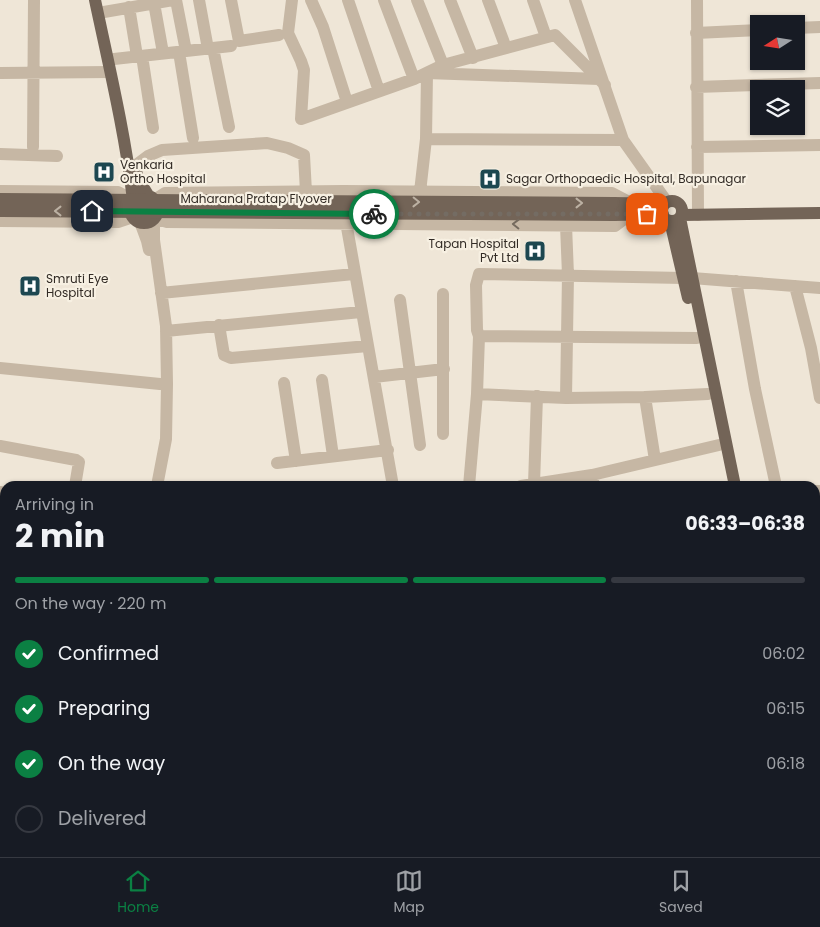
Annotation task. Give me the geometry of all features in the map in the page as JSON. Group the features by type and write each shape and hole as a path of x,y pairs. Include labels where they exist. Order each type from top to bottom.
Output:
{"main road":[{"path":"95,0 130,178 133,200 130,207 137,219 148,222 154,218 157,209 137,177 103,6"},
{"path":"133,200 140,196 151,198"},
{"name":"Maharana Pratap Flyover","path":"0,199 614,209"},
{"path":"698,211 820,205"},
{"name":"Maharana Pratap Flyover","path":"0,211 631,209 672,212 698,211"},
{"path":"698,211 820,213"},
{"path":"672,212 734,481"},
{"path":"687,278 697,338 726,481"}],"street":[{"path":"34,0 34,147"},
{"path":"103,6 129,7 174,0 183,51 194,138"},
{"path":"199,0 228,127"},
{"path":"292,0 288,33 302,61 304,70 301,119 414,79 443,65 555,35 602,82"},
{"path":"311,0 323,28 347,102"},
{"path":"348,0 379,91"},
{"path":"384,0 414,79"},
{"path":"417,0 443,65"},
{"path":"450,0 473,58"},
{"path":"488,0 506,48"},
{"path":"533,0 546,38"},
{"path":"575,0 602,82 624,140 672,212"},
{"path":"697,0 698,211"},
{"path":"235,1 239,41 279,35"},
{"path":"154,3 164,53"},
{"path":"129,7 154,128"},
{"path":"805,28 820,27"},
{"path":"696,33 750,30"},
{"path":"114,59 231,46"},
{"path":"0,73 110,72"},
{"path":"427,73 602,82"},
{"path":"420,192 426,139 427,73"},
{"path":"696,87 820,83"},
{"path":"426,139 624,140"},
{"path":"136,165 148,156 162,150 268,143 288,148 304,156 306,192"},
{"path":"697,147 820,145"},
{"path":"0,154 57,156"},
{"path":"0,191 118,192 133,200"},
{"path":"151,198 165,193 612,193 631,209 615,226 346,222 167,222 154,218 154,240 166,331 166,439 158,481"},
{"path":"0,221 118,222 137,219 147,241 159,326 159,438 151,481"},
{"path":"346,222 392,481"},
{"path":"566,225 568,275 566,398"},
{"path":"161,293 354,274"},
{"path":"469,481 477,394 479,336 477,330 476,285 479,274 687,278 820,288"},
{"path":"736,281 755,389 775,481"},
{"path":"795,286 816,348 820,398"},
{"path":"443,294 444,434"},
{"path":"400,300 420,445"},
{"path":"166,331 361,312"},
{"path":"219,325 224,355 231,358 368,346"},
{"path":"479,336 697,338"},
{"path":"0,368 160,384"},
{"path":"374,376 444,369"},
{"path":"322,380 333,456"},
{"path":"284,383 296,461"},
{"path":"477,394 566,398 708,394"},
{"path":"534,481 537,396"},
{"path":"645,397 655,460"},
{"path":"593,481 655,460 719,445"},
{"path":"0,446 76,460 79,462 79,466 76,481"},
{"path":"277,464 388,450"}],"way so far":[{"path":"374,214 647,214"}],"place":[{"name":"Venkaria Ortho Hospital","path":"104,172"},
{"name":"Sagar Orthopaedic Hospital, Bapunagar","path":"490,179"},
{"name":"Tapan Hospital Pvt Ltd","path":"535,251"},
{"name":"Smruti Eye Hospital","path":"30,286"}],"route":[{"path":"92,211 374,214"}]}
